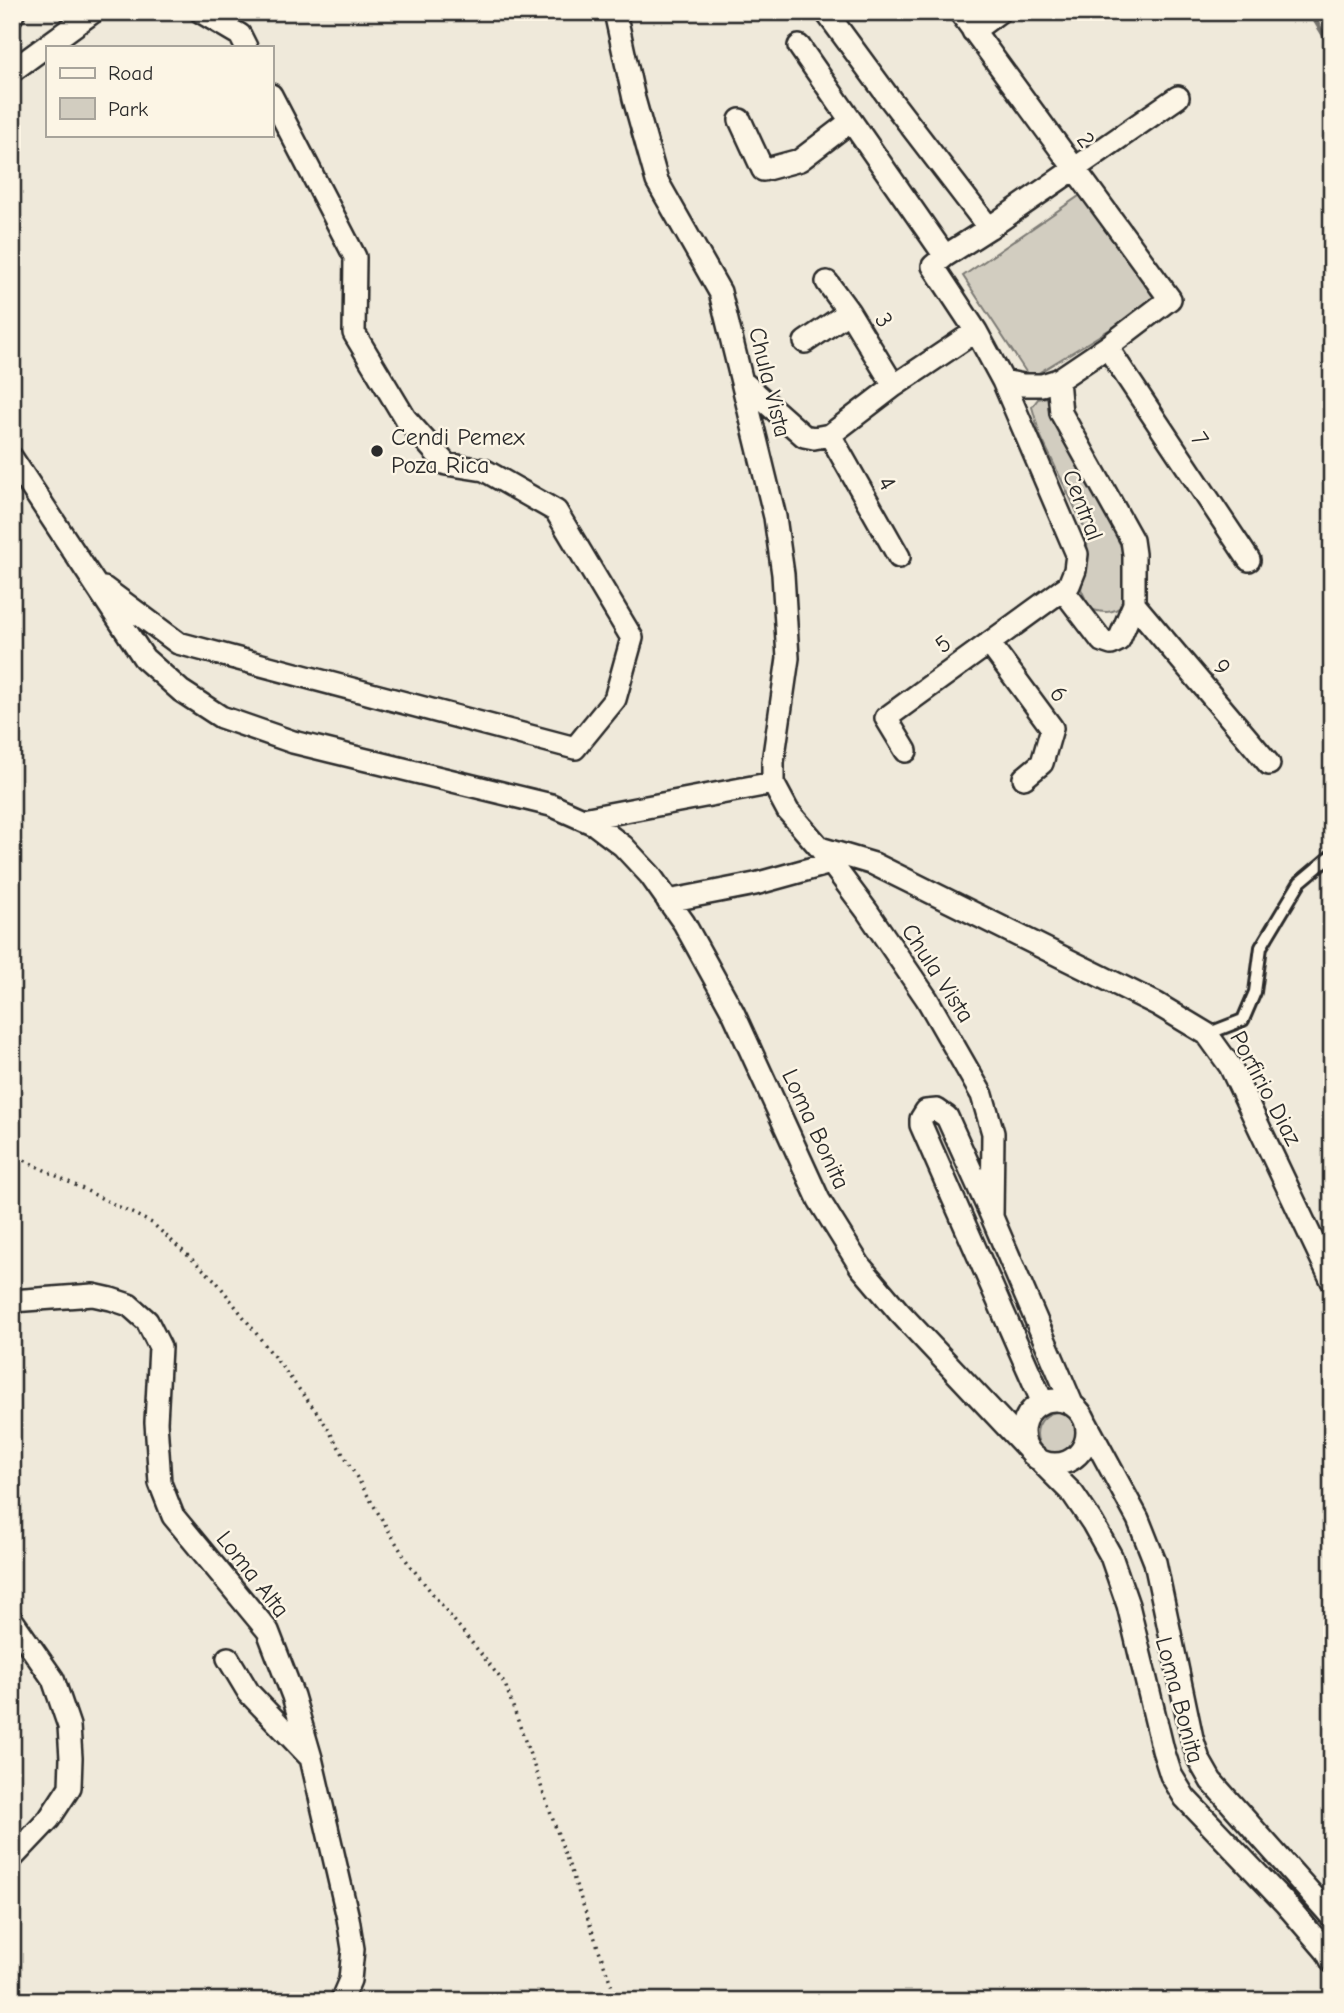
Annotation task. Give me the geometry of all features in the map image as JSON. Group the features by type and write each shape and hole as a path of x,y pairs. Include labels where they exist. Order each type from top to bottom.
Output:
{"street":[{"path":"46,46 93,12"},
{"path":"201,12 240,35 246,46"},
{"name":"Chula Vista","path":"615,12 634,99 657,181 720,292 775,517 783,574 788,658 773,762 774,783 788,811 825,855 927,999 982,1095 993,1133 992,1217"},
{"path":"826,12 989,228"},
{"name":"2","path":"960,12 1170,299 1107,348"},
{"path":"973,31 999,12"},
{"path":"12,71 46,46"},
{"name":"Central","path":"799,46 939,261 1003,381 1077,554 1069,585 1063,590 1102,641 1111,644 1119,640 1135,604 1132,540 1061,413 1058,380"},
{"path":"939,261 1178,97"},
{"path":"94,580 178,643 575,748 615,699 632,638 556,511 485,470 446,464 405,418 354,332 355,257 273,99"},
{"path":"740,120 763,170 800,160 850,121"},
{"name":"3","path":"827,282 849,312 894,386"},
{"path":"805,342 849,312"},
{"path":"743,382 804,436 814,438 830,435 894,386 976,331"},
{"path":"1003,381 1042,385 1058,380 1107,348"},
{"name":"7","path":"1107,348 1249,560"},
{"name":"4","path":"830,435 899,558"},
{"name":"Loma Bonita","path":"12,458 144,658 181,691 221,717 293,742 551,805 594,824 623,846 650,875 684,923 733,1012 819,1200 860,1266 898,1312 1073,1494 1092,1521 1111,1556 1128,1605 1163,1750 1171,1775 1185,1798 1310,1933 1332,1962"},
{"name":"5","path":"906,751 886,718 1063,590"},
{"name":"9","path":"1135,604 1269,764"},
{"name":"6","path":"989,643 1052,728 1042,763 1024,778"},
{"path":"583,819 774,783"},
{"path":"668,901 755,884 825,855 874,864 1157,1004 1207,1034"},
{"name":"Porfirio Diaz","path":"1207,1034 1230,1066 1332,1281"},
{"name":"Loma Bonita","path":"1042,1401 921,1125 926,1111 937,1110 947,1117 1078,1413 1138,1519 1155,1562 1199,1760 1211,1781 1332,1917"},
{"name":"Loma Alta","path":"12,1301 93,1295 130,1305 147,1321 160,1347 156,1422 160,1483 173,1516 268,1631 293,1696 311,1758 353,1949 350,1980 341,2001"},
{"path":"1062,1400 1078,1413 1087,1432 1080,1453 1062,1465 1052,1466 1034,1456 1023,1438 1027,1416 1033,1407 1042,1401 1062,1400"},
{"path":"12,1620 53,1679 69,1726 71,1758 70,1787 49,1819 12,1858"},
{"path":"228,1658 249,1693 311,1758"},
{"path":"1248,1865 1270,1846"}],"lane":[{"path":"1207,1034 1243,1020 1255,992 1261,947 1300,882 1332,855"}],"path":[{"path":"12,1154 152,1223 216,1281 322,1419 408,1563 505,1685 617,2001"}],"green space":[{"path":"1082,194 1156,301 1030,378 963,276"},
{"path":"1052,398 1070,445 1120,544 1127,564 1123,605 1112,611 1090,609 1081,589 1088,556 1086,531 1040,435 1032,407 1038,399"},
{"path":"1059,1412 1074,1419 1081,1434 1074,1449 1059,1456 1044,1449 1037,1434 1044,1419"}],"waterway":[{"path":"1310,12 1332,48"}],"place":[{"name":"Cendi Pemex Poza Rica","path":"377,451"}]}
